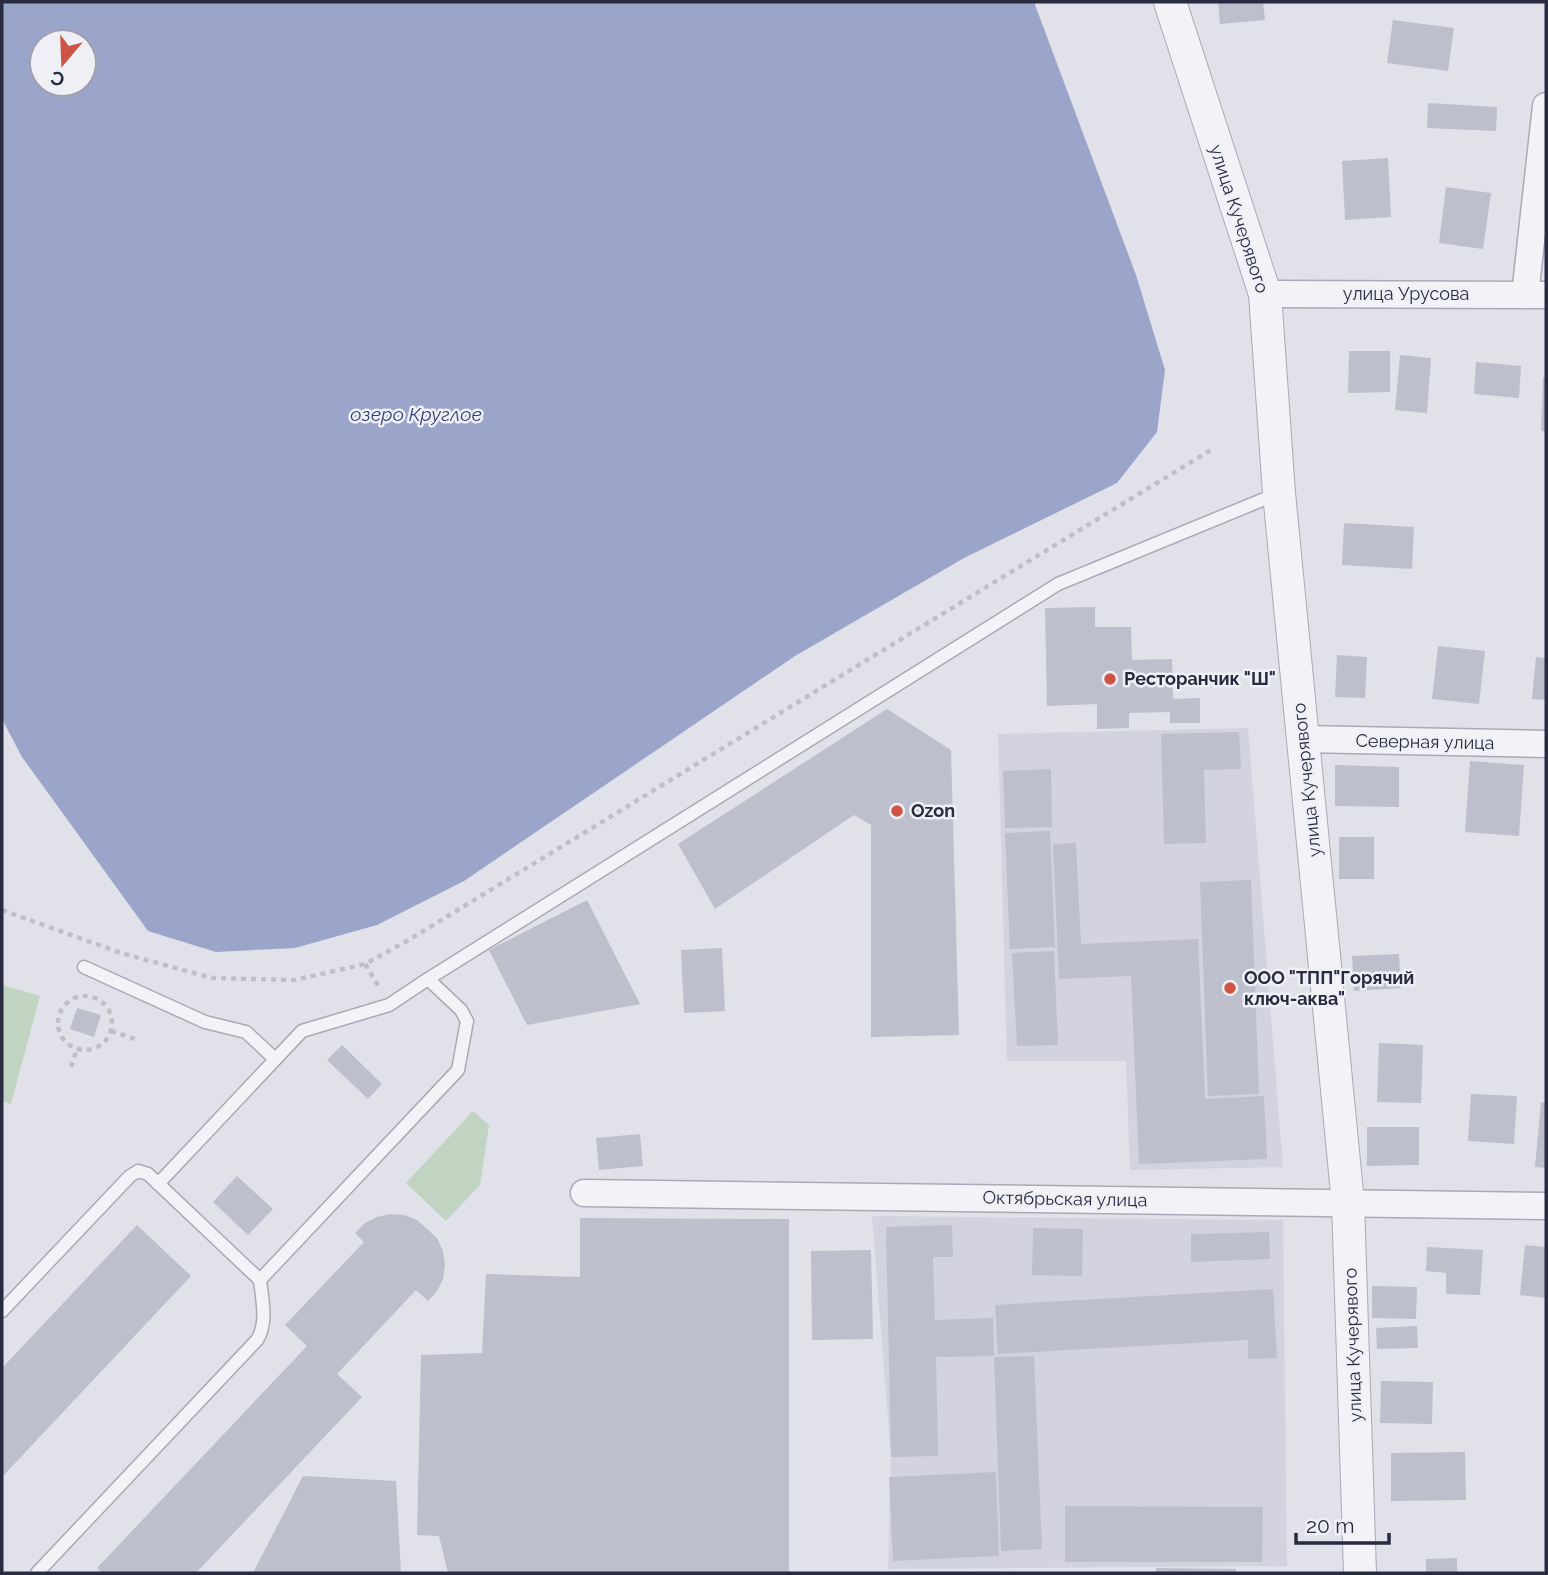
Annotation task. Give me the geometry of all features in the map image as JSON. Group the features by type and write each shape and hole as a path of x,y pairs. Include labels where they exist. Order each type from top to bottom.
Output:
{"street":[{"name":"улица Кучерявого","path":"1170,2 1265,294 1279,493 1348,1203 1360,1573"},
{"path":"1536,295 1546,106"},
{"name":"улица Урусова","path":"1265,294 1536,295"},
{"name":"Северная улица","path":"1303,739 1546,744"},
{"name":"Октябрьская улица","path":"584,1193 1546,1206"}],"lane":[{"path":"158,1184 302,1031 389,1005 1058,584 1279,493"},
{"path":"84,967 205,1022 246,1032 275,1059"},
{"path":"260,1280 458,1070 467,1021 461,1010 428,979"},
{"path":"2,1311 130,1176 138,1171 148,1174 260,1280 263,1321 262,1332 257,1340 42,1572"}],"path":[{"path":"2,910 121,953 212,978 295,981 365,964 1214,448"},
{"path":"93,997 103,1002 109,1011 111,1031 106,1041 97,1047 76,1049 67,1044 61,1035 59,1015 64,1005 73,999 93,997"},
{"path":"111,1031 135,1039"},
{"path":"71,1067 76,1049"}],"shaded area":[{"name":"ООО \"ТПП\"Горячий ключ-аква\"","path":"1248,728 1283,1167 1130,1170 1126,1061 1007,1061 998,734"},
{"path":"872,1216 1283,1220 1287,1566 888,1569 891,1457"}],"green space":[{"path":"2,985 40,996 11,1104 2,1101"},
{"path":"473,1111 489,1125 480,1185 446,1221 406,1183"}],"water":[{"name":"озеро Круглое","path":"2,2 1034,2 1136,275 1165,370 1157,432 1117,483 964,558 795,656 464,881 377,925 295,948 216,952 148,931 22,757 2,719"}],"building":[{"path":"1218,2 1263,2 1265,20 1220,24"},
{"path":"1393,20 1454,28 1448,71 1387,63"},
{"path":"1428,103 1497,107 1496,131 1427,128"},
{"path":"1388,158 1391,217 1345,220 1342,161"},
{"path":"1446,187 1491,193 1483,249 1439,243"},
{"path":"1349,351 1390,351 1390,392 1348,393"},
{"path":"1400,355 1431,358 1427,413 1395,410"},
{"path":"1476,362 1521,366 1519,398 1474,394"},
{"path":"1543,377 1546,378 1546,432 1541,431"},
{"path":"1344,523 1414,527 1412,569 1342,565"},
{"name":"Ресторанчик \"Ш\"","path":"1095,607 1095,627 1131,627 1132,660 1172,659 1173,699 1200,698 1200,723 1170,723 1170,712 1129,713 1129,728 1097,729 1097,704 1047,706 1045,608"},
{"path":"1438,646 1485,651 1479,704 1432,699"},
{"path":"1337,655 1367,657 1365,698 1335,697"},
{"path":"1536,657 1546,658 1546,700 1532,699"},
{"path":"887,709 951,750 959,1035 871,1037 871,825 854,815 715,909 678,844"},
{"path":"1239,732 1241,769 1204,770 1206,843 1164,844 1161,734"},
{"path":"1470,761 1524,765 1519,836 1465,832"},
{"path":"1335,765 1399,767 1399,807 1335,806"},
{"path":"1051,769 1052,827 1005,828 1003,771"},
{"path":"1050,831 1055,947 1010,949 1005,833"},
{"path":"1339,837 1374,837 1374,879 1339,879"},
{"path":"1076,843 1081,944 1198,939 1205,1099 1264,1096 1267,1159 1139,1164 1131,976 1059,979 1053,844"},
{"name":"ООО \"ТПП\"Горячий ключ-аква\"","path":"1251,880 1259,1094 1208,1096 1200,882"},
{"path":"587,900 640,1004 527,1025 489,950"},
{"path":"722,948 725,1011 684,1013 681,950"},
{"path":"1054,951 1058,1045 1017,1046 1012,953"},
{"path":"1399,954 1401,988 1354,991 1352,956"},
{"path":"77,1008 101,1015 94,1037 70,1029"},
{"path":"1379,1043 1423,1045 1421,1103 1377,1102"},
{"path":"342,1045 382,1084 368,1099 327,1060"},
{"path":"1471,1094 1517,1096 1514,1144 1468,1141"},
{"path":"1541,1102 1546,1103 1546,1168 1535,1167"},
{"path":"1367,1127 1419,1127 1419,1165 1367,1166"},
{"path":"640,1134 643,1166 599,1170 596,1138"},
{"path":"237,1176 273,1209 248,1235 213,1202"},
{"path":"390,1214 417,1220 437,1238 443,1251 443,1279 428,1301 416,1290 337,1374 362,1397 196,1573 102,1573 97,1568 307,1346 285,1325 364,1242 355,1233 365,1223"},
{"path":"580,1218 789,1219 789,1573 448,1573 439,1536 417,1535 421,1355 482,1353 486,1274 580,1277"},
{"path":"137,1225 191,1276 2,1477 2,1368"},
{"path":"952,1225 953,1257 933,1257 935,1320 993,1318 994,1356 936,1357 938,1456 891,1457 886,1227"},
{"path":"1033,1228 1083,1229 1082,1276 1032,1275"},
{"path":"1269,1232 1270,1259 1191,1262 1191,1234"},
{"path":"1525,1245 1546,1247 1546,1298 1520,1295"},
{"path":"1427,1247 1483,1250 1480,1295 1446,1294 1446,1273 1426,1271"},
{"path":"871,1250 873,1339 812,1340 811,1251"},
{"path":"1372,1286 1417,1287 1416,1319 1372,1318"},
{"path":"1273,1289 1277,1358 1248,1359 1248,1340 998,1354 995,1305"},
{"path":"1417,1326 1418,1348 1377,1349 1376,1328"},
{"path":"1034,1356 1042,1549 1001,1551 994,1357"},
{"path":"1381,1381 1433,1382 1432,1424 1380,1423"},
{"path":"1465,1452 1466,1500 1391,1501 1391,1453"},
{"path":"996,1472 999,1556 893,1561 889,1477"},
{"path":"303,1476 396,1481 401,1573 253,1573"},
{"path":"1065,1506 1263,1507 1262,1562 1065,1562"},
{"path":"1457,1558 1457,1573 1426,1573 1426,1559"},
{"path":"1156,1568 1236,1569 1236,1573 1156,1573"}],"place":[{"name":"Ресторанчик \"Ш\"","path":"1110,679"},
{"name":"Ozon","path":"897,811"},
{"name":"ООО \"ТПП\"Горячий ключ-аква\"","path":"1230,988"}]}
